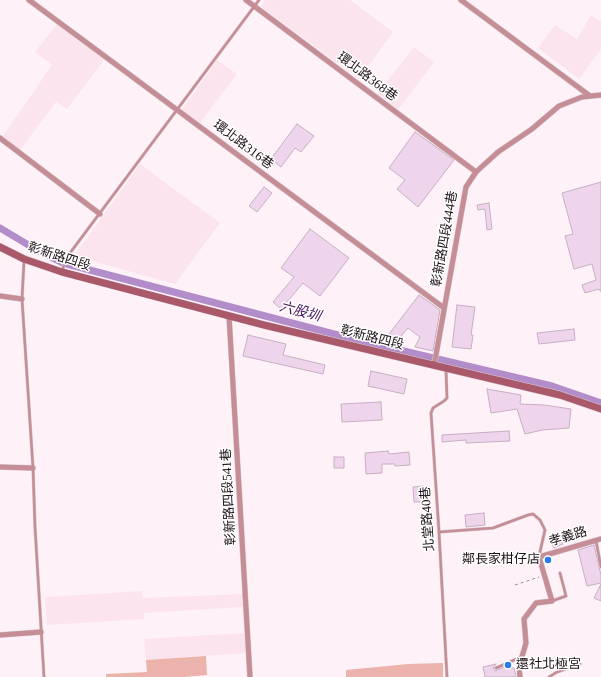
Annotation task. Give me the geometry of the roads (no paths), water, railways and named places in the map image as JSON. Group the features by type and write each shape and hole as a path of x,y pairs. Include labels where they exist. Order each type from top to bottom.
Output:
{"street":[{"name":"環北路316巷","path":"28,0 444,308"},
{"name":"環北路368巷","path":"246,0 476,172"},
{"path":"461,0 590,96"},
{"name":"彰新路四段444巷","path":"434,365 466,187 476,172 498,152 532,129 559,106 582,97 601,95"},
{"path":"0,138 100,214"},
{"name":"彰新路四段","path":"0,247 24,259 62,272 229,316 560,395 601,409"},
{"path":"0,296 22,299"},
{"name":"彰新路四段541巷","path":"229,316 250,677"},
{"path":"0,467 33,468"},
{"name":"孝義路","path":"552,601 539,557 598,540"},
{"path":"520,677 519,667 526,643 524,620 536,603 552,601"},
{"path":"0,635 42,632"}],"lane":[{"path":"62,272 67,257 259,0"},
{"path":"24,259 22,299 44,677"},
{"name":"北堂路40巷","path":"446,368 447,398 444,402 433,408 431,413 447,677"},
{"path":"439,532 493,528 533,514 540,520 545,530 539,557"},
{"path":"598,540 601,567"},
{"path":"552,601 566,596 560,573"},
{"path":"496,668 522,656"},
{"path":"549,677 557,672 580,664"}],"waterway":[{"name":"六股圳","path":"0,228 35,249 63,263 353,339 552,386 601,403"}],"place":[{"name":"鄰長家柑仔店","path":"548,560"},
{"name":"還社北極宮","path":"508,665"}]}
